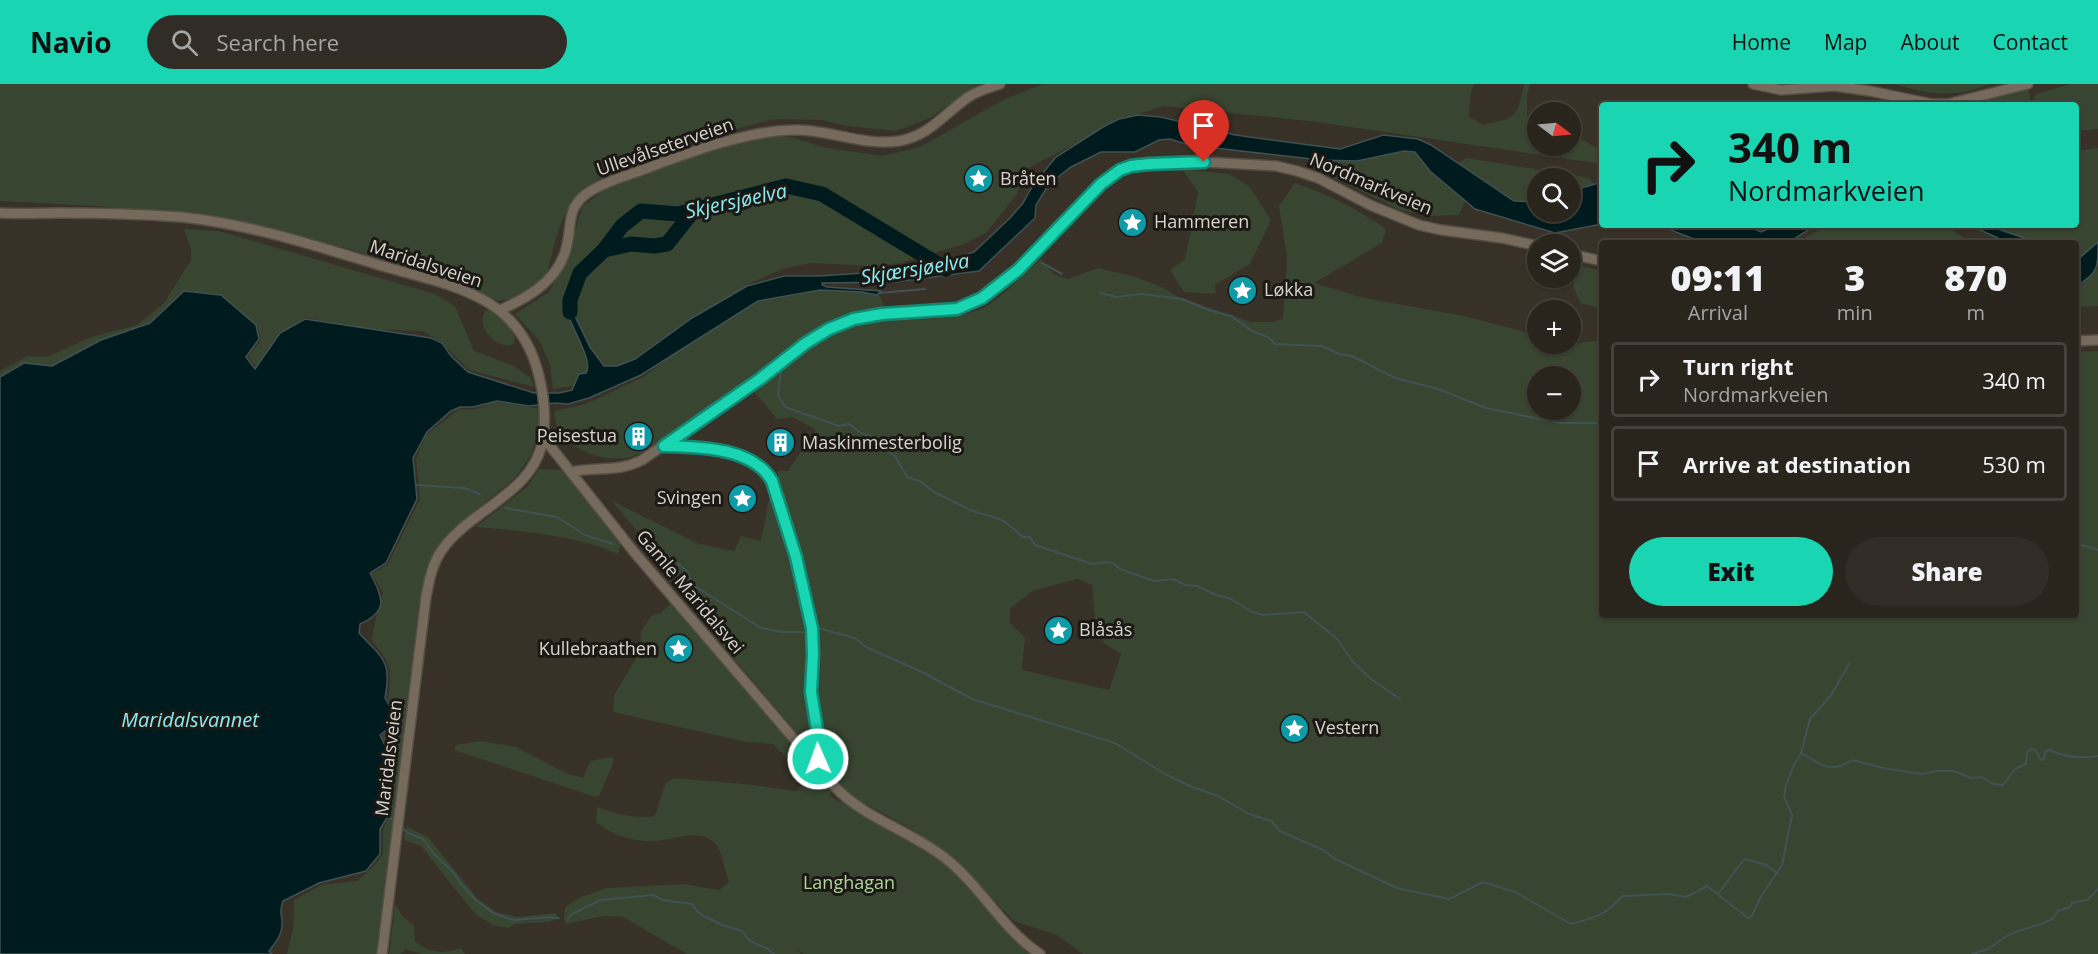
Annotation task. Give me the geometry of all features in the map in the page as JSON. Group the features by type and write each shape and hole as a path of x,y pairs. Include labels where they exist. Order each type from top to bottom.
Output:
{"street":[{"name":"Ullevålseterveien","path":"500,310 529,296 555,270 564,255 573,208 586,194 602,185 691,152 746,137 780,131 810,131 880,142 909,139 929,130 969,97 1000,84"},
{"path":"1753,84 1781,90 1834,86 1921,102"},
{"path":"1956,102 2028,84"},
{"name":"Nordmarkveien","path":"571,472 594,468 612,470 631,466 664,446 760,379 806,343 829,329 854,319 882,314 957,309 982,298 1018,270 1101,184 1120,170 1131,166 1204,162 1276,166 1318,178 1370,205 1419,225 1527,244"},
{"name":"Maridalsveien","path":"0,213 158,216 234,225 288,237 453,286 474,295 500,310 514,323 526,343 534,360 542,389 543,437 539,451 530,471 449,541 438,556 431,573 424,610 382,954"},
{"path":"1581,256 1599,260"},
{"path":"2079,341 2098,340"},
{"name":"Gamle Maridalsvei","path":"543,437 658,581 815,764 849,800 951,863 1008,928 1040,954"},
{"path":"664,446 708,449 739,456 764,470 775,489 796,557 812,628 811,692 820,748 815,764"}],"green space":[{"path":"0,84 980,84 932,117 896,131 847,126 822,120 775,119 725,132 615,170 582,192 564,216 545,283 522,297 498,301 470,287 349,249 228,219 97,206 0,201"},
{"path":"1043,84 1474,84 1470,97 1469,117 1483,125 1509,118 1514,114 1524,84 1530,84 1527,95 1527,153 1317,122 1163,106 1121,120 1028,168 1017,194 986,233 964,244 901,263 868,266 811,263 782,269 747,285 634,359 579,385 553,389 550,364 539,340 515,314 549,292 566,261 582,207 604,190 747,137 790,137 823,147 882,156 920,147 1003,100"},
{"path":"1895,84 1990,84 1954,93 1931,93"},
{"path":"2070,84 2098,84 2098,129 2079,131 2079,102 2035,102 2034,95"},
{"path":"2028,86 2031,102 1972,102"},
{"path":"1581,139 1599,149 1599,164 1548,156 1581,156"},
{"path":"2098,148 2098,241 2079,259 2079,240 2030,240 1995,228 2079,228 2079,151"},
{"path":"1404,151 1415,152 1430,171 1465,201 1459,215 1431,216 1400,210 1307,165 1321,160 1357,161"},
{"path":"1467,158 1528,168 1527,202 1514,201 1458,163"},
{"path":"1182,169 1229,174 1249,186 1271,220 1250,264 1215,285 1216,294 1184,292 1170,270 1185,259 1198,192"},
{"path":"1581,177 1589,178 1594,184 1581,188"},
{"path":"1295,183 1342,203 1386,229 1382,243 1314,283 1364,298 1464,316 1527,332 1527,354 1581,354 1581,343 1599,340 1599,618 2079,618 2079,352 2098,351 2098,954 1083,954 1057,935 1014,921 950,855 910,828 851,796 828,772 813,696 815,647 794,530 777,471 788,471 816,430 792,417 777,419 751,388 810,346 849,327 881,321 949,317 981,309 1003,294 1041,259 1053,274 1068,279 1098,268 1136,277 1164,288 1178,297 1251,322 1274,322 1283,318 1287,257 1279,206","holes":["1077,579 1092,585 1095,621 1104,643 1121,654 1109,690 1022,670 1025,637 1010,623 1010,609 1032,591"]},
{"path":"1822,228 1948,228 1968,240 1802,240"},
{"path":"184,229 219,231 435,294 455,306 474,351 512,365 531,378 534,387 469,370 440,341 422,331 359,329 306,317 280,334 258,369 248,357 261,340 258,327 220,294 183,291 153,324 52,367 0,384 0,371 28,356 47,357 91,337 137,325 164,303 191,260 191,249"},
{"path":"1581,266 1599,270 1599,308 1581,303 1581,300 1579,300 1574,288 1581,288"},
{"path":"2098,268 2098,306 2079,307 2079,288"},
{"path":"828,288 878,292 884,306 858,314 808,339 637,455 621,458 602,457 574,446 560,433 554,411 586,404 645,376 733,309 779,292"},
{"path":"490,310 508,325 515,337 514,344 501,344 489,336 483,324 483,317 485,311"},
{"path":"494,402 542,409 538,433 530,457 514,479 456,526 428,570 419,605 378,954 287,954 293,929 294,900 321,885 357,881 374,866 383,853 383,830 390,811 397,757 388,748 382,736 390,727 394,714 388,699 389,667 384,656 372,641 383,592 372,574 388,564 420,499 416,459 426,435 459,409 474,410"},
{"path":"539,469 562,470 621,545 618,554 566,538 476,527 527,487"},
{"path":"772,491 778,500 803,599 808,647 807,695 813,741 804,741 723,646 708,616 612,501 699,544 734,551 741,536 760,541"},
{"name":"Langhagan","path":"672,602 832,788 830,795 839,802 849,797 943,857 1039,954 803,954 796,948 801,954 687,954 623,917 604,916 566,924 565,907 581,897 607,888 684,884 719,890 729,882 720,851 712,840 696,835 652,841 622,836 596,822 597,807 626,815 655,816 665,784 673,778 796,791 804,784 799,771 773,744 746,742 613,712 614,695 640,652 641,632 651,616 662,612"},
{"path":"481,741 516,747 566,773 583,778 590,761 613,757 614,761 599,796 596,797 454,750 456,745"},
{"path":"406,826 429,838 477,898 496,912 517,917 556,913 558,919 548,922 515,924 508,928 493,925 475,914 421,846 404,840"},
{"path":"395,904 403,917 414,925 415,942 437,951 461,948 465,954 421,954 406,949 400,954 389,954"}],"water":[{"name":"Maridalsvannet","path":"1138,115 1161,117 1235,135 1340,149 1383,135 1418,139 1431,145 1514,201 1527,202 1527,222 1581,222 1581,188 1599,183 1599,225 1555,233 1475,209 1430,171 1415,152 1404,151 1357,161 1321,160 1189,145 1170,139 1159,140 1135,152 1101,152 1071,167 1049,184 1036,205 1035,218 979,271 895,282 822,283 827,287 881,291 877,295 820,290 758,301 641,375 589,398 568,404 529,406 497,401 473,407 460,407 451,411 427,432 413,458 417,499 386,563 370,573 381,603 376,614 360,624 359,633 380,655 386,668 385,698 392,709 392,726 380,735 387,750 395,757 388,816 380,829 380,854 366,871 319,883 283,901 282,929 269,951 272,954 0,954 0,377 24,363 52,366 101,340 150,323 184,291 221,295 256,325 259,339 246,357 255,369 280,333 305,319 431,338 442,343 451,356 468,372 534,393 559,393 572,390 579,374 586,373 588,368 587,360 567,311 568,292 575,293 573,312 590,347 604,366 617,366 635,359 692,318 747,286 784,276 878,272 940,262 974,252 1023,203 1033,185 1056,157 1119,119"},
{"path":"1666,228 1752,228 1761,232 1770,228 1811,228 1793,240 1696,240"},
{"path":"1976,228 1995,228 2030,240 2002,240"},
{"path":"2098,242 2097,265 2093,273 2079,285 2079,258"}],"waterway":[{"name":"Skjersjøelva","path":"570,312 570,300 580,273 604,250 622,226 641,211 678,214 786,186 822,194 946,269"},
{"path":"604,250 631,244 654,246 667,244 694,210"},
{"path":"1042,263 1062,274"},
{"name":"Skjærsjøelva","path":"879,293 925,289"},
{"path":"1100,293 1116,297 1141,294 1182,299 1231,316 1252,331 1268,337 1275,344 1322,346 1339,354 1352,356 1395,378 1438,389 1486,408 1559,423 1599,423"},
{"path":"781,370 778,395 785,407 839,426 849,424 861,433 880,439 889,452 895,456 907,477 920,481 934,492 972,511 1004,521 1023,537 1030,537 1035,545 1083,561 1093,564 1113,563 1120,569 1154,581 1173,579 1185,585 1197,586 1229,598 1252,612 1263,615 1304,612 1338,640 1353,662 1371,679 1400,699"},
{"path":"416,485 464,488 480,494"},
{"path":"505,508 557,517 585,535 613,544"},
{"path":"2079,544 2098,550"},
{"path":"652,547 656,547 687,571 693,585 761,628 782,632 803,632"},
{"path":"818,628 855,638 866,647 924,673 972,699 1115,743 1165,774 1218,796 1249,814 1271,821 1280,831 1397,888 1449,899 1483,882 1515,892 1571,924 1600,915 1611,908 1622,896 1669,894 1686,897 1707,886 1748,918 1752,916 1760,898 1782,865 1792,815 1784,797 1786,785 1801,753 1810,719 1832,694 1849,664"},
{"path":"1801,753 1820,764 1831,767 1838,767 1852,760 1922,774 1954,771 1971,778 1982,777 1993,784 2003,785 2015,769 2026,764 2027,752 2031,749 2036,751 2041,760 2044,759 2045,752 2049,750 2073,757 2098,756"},
{"path":"388,816 394,821"},
{"path":"401,827 408,833 423,839 476,900 493,913 513,920 559,918"},
{"path":"1718,894 1746,859 1766,865 1778,874"},
{"path":"1972,954 1988,949 2010,934 2052,919 2058,911 2070,907 2072,903 2087,900 2098,889"},
{"path":"568,918 601,900 653,895 663,900 692,904 706,917 742,931 750,941 774,954"}],"place":[{"name":"Bråten","path":"979,179"},
{"name":"Hammeren","path":"1133,222"},
{"name":"Løkka","path":"1243,290"},
{"name":"Peisestua","path":"638,436"},
{"name":"Maskinmesterbolig","path":"781,443"},
{"name":"Svingen","path":"743,498"},
{"name":"Blåsås","path":"1058,630"},
{"name":"Kullebraathen","path":"678,649"},
{"name":"Vestern","path":"1294,728"}],"route":[{"path":"818,759 820,748 811,692 814,647 812,628 796,557 772,481 764,470 739,456 708,449 664,446 760,379 806,343 829,329 854,319 882,314 957,309 982,298 1018,270 1101,184 1120,170 1149,164 1204,162"}]}
